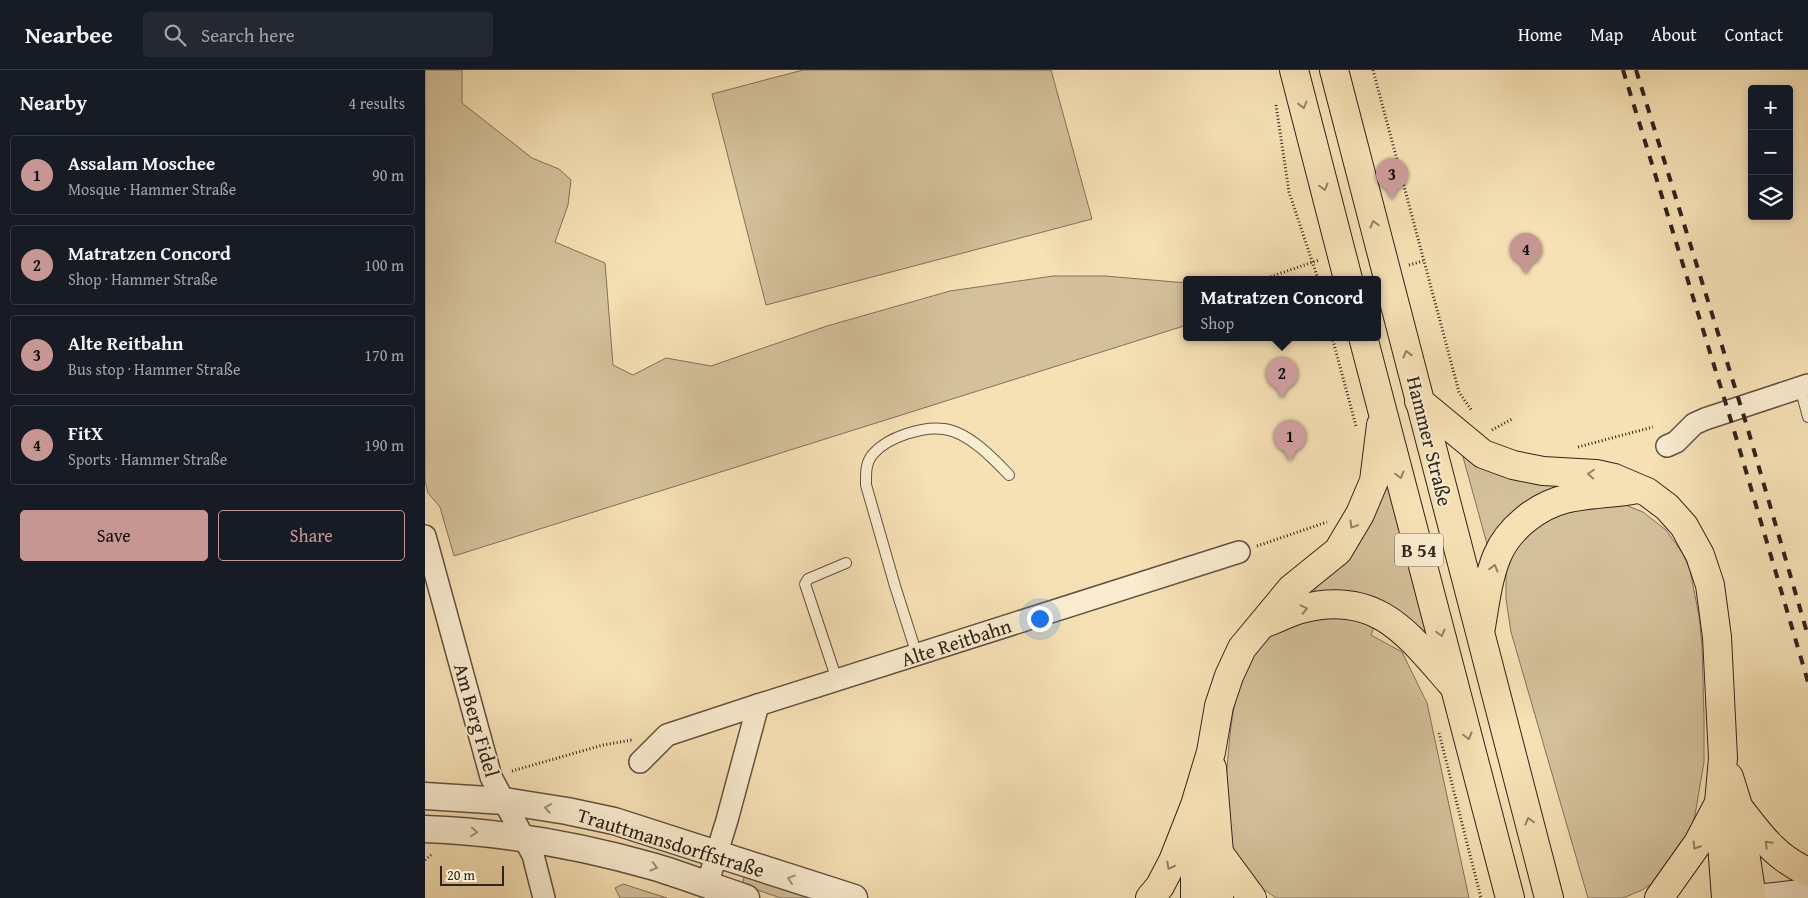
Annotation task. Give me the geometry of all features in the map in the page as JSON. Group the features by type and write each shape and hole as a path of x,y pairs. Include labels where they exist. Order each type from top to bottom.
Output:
{"main road":[{"path":"1293,70 1347,276"},
{"name":"Hammer Straße","path":"1334,70 1549,898"},
{"name":"Hammer Straße","path":"1364,341 1510,898"},
{"path":"1419,401 1483,454 1513,465 1543,471 1596,474 1614,478 1647,492 1667,507 1684,526 1700,555 1709,585 1717,637 1723,758 1728,804 1751,898"},
{"path":"1150,898 1160,886 1173,861 1195,804 1211,752 1219,706 1229,676 1242,648 1291,589 1338,551 1360,514 1374,481 1383,411"},
{"path":"1479,633 1497,555 1509,535 1526,518 1544,507 1565,499 1637,489"},
{"path":"1259,626 1300,609 1327,604 1351,605 1375,611 1400,627 1456,689"},
{"path":"1211,752 1219,854 1219,898"},
{"path":"1195,804 1195,898"},
{"path":"1728,804 1768,845 1791,863 1808,872"},
{"path":"1659,898 1728,804"},
{"path":"1725,898 1728,804"},
{"path":"1219,854 1252,898"},
{"path":"1765,898 1808,893"}],"street":[{"path":"1667,446 1676,442 1694,424 1705,419 1804,386"},
{"name":"Am Berg Fidel","path":"425,536 491,777 533,855 544,898"},
{"name":"Alte Reitbahn","path":"640,762 667,735 1239,552"},
{"path":"707,885 758,705"},
{"name":"Trauttmansdorffstraße","path":"425,796 504,801 615,821 855,898"},
{"name":"Trauttmansdorffstraße","path":"425,829 524,837 607,854 746,898"}],"lane":[{"path":"1804,386 1808,417"},
{"path":"917,655 866,485 866,469 873,453 893,439 921,430 945,429 968,438 1009,475"},
{"path":"837,680 805,584 808,579 846,563"}],"path":[{"path":"1373,70 1459,392"},
{"path":"1275,102 1289,192 1317,276"},
{"path":"1273,276 1313,262"},
{"path":"1333,341 1357,430"},
{"path":"1484,434 1512,419"},
{"path":"1571,449 1653,427"},
{"path":"1239,552 1328,521"},
{"path":"491,777 603,745 667,735"},
{"path":"1475,874 1481,898"}],"shaded area":[{"path":"425,70 462,70 462,103 532,158 559,169 571,180 568,205 555,242 605,263 613,365 633,375 666,358 711,366 827,326 950,291 1053,276 1105,276 1183,283 1183,326 454,556 440,507 428,493 425,481"},
{"path":"803,70 1051,70 1092,219 766,305 712,94"},
{"path":"1460,446 1574,479 1490,555"},
{"path":"1380,454 1433,661 1378,617 1299,609 1345,553"},
{"path":"1623,504 1643,512 1666,530 1683,554 1690,570 1699,616 1702,645 1704,762 1695,815 1686,847 1656,881 1642,890 1623,898 1588,898 1511,632 1506,599 1506,563 1514,548 1557,510"},
{"path":"1313,615 1376,621 1371,635 1402,652 1427,703 1469,898 1276,898 1265,890 1260,895 1237,860 1226,828 1225,784 1233,715 1241,681 1257,650 1269,637 1284,627"},
{"path":"745,876 817,898 781,898 745,886 743,880"},
{"path":"623,884 667,898 620,898 615,888"}],"railway":[{"path":"1623,70 1733,427 1808,682"},
{"path":"1636,70 1746,423 1808,636"}],"place":[{"name":"Alte Reitbahn","path":"1392,199"},
{"name":"FitX","path":"1526,274"},
{"name":"Matratzen Concord","path":"1282,398"},
{"name":"Assalam Moschee","path":"1290,461"}]}
